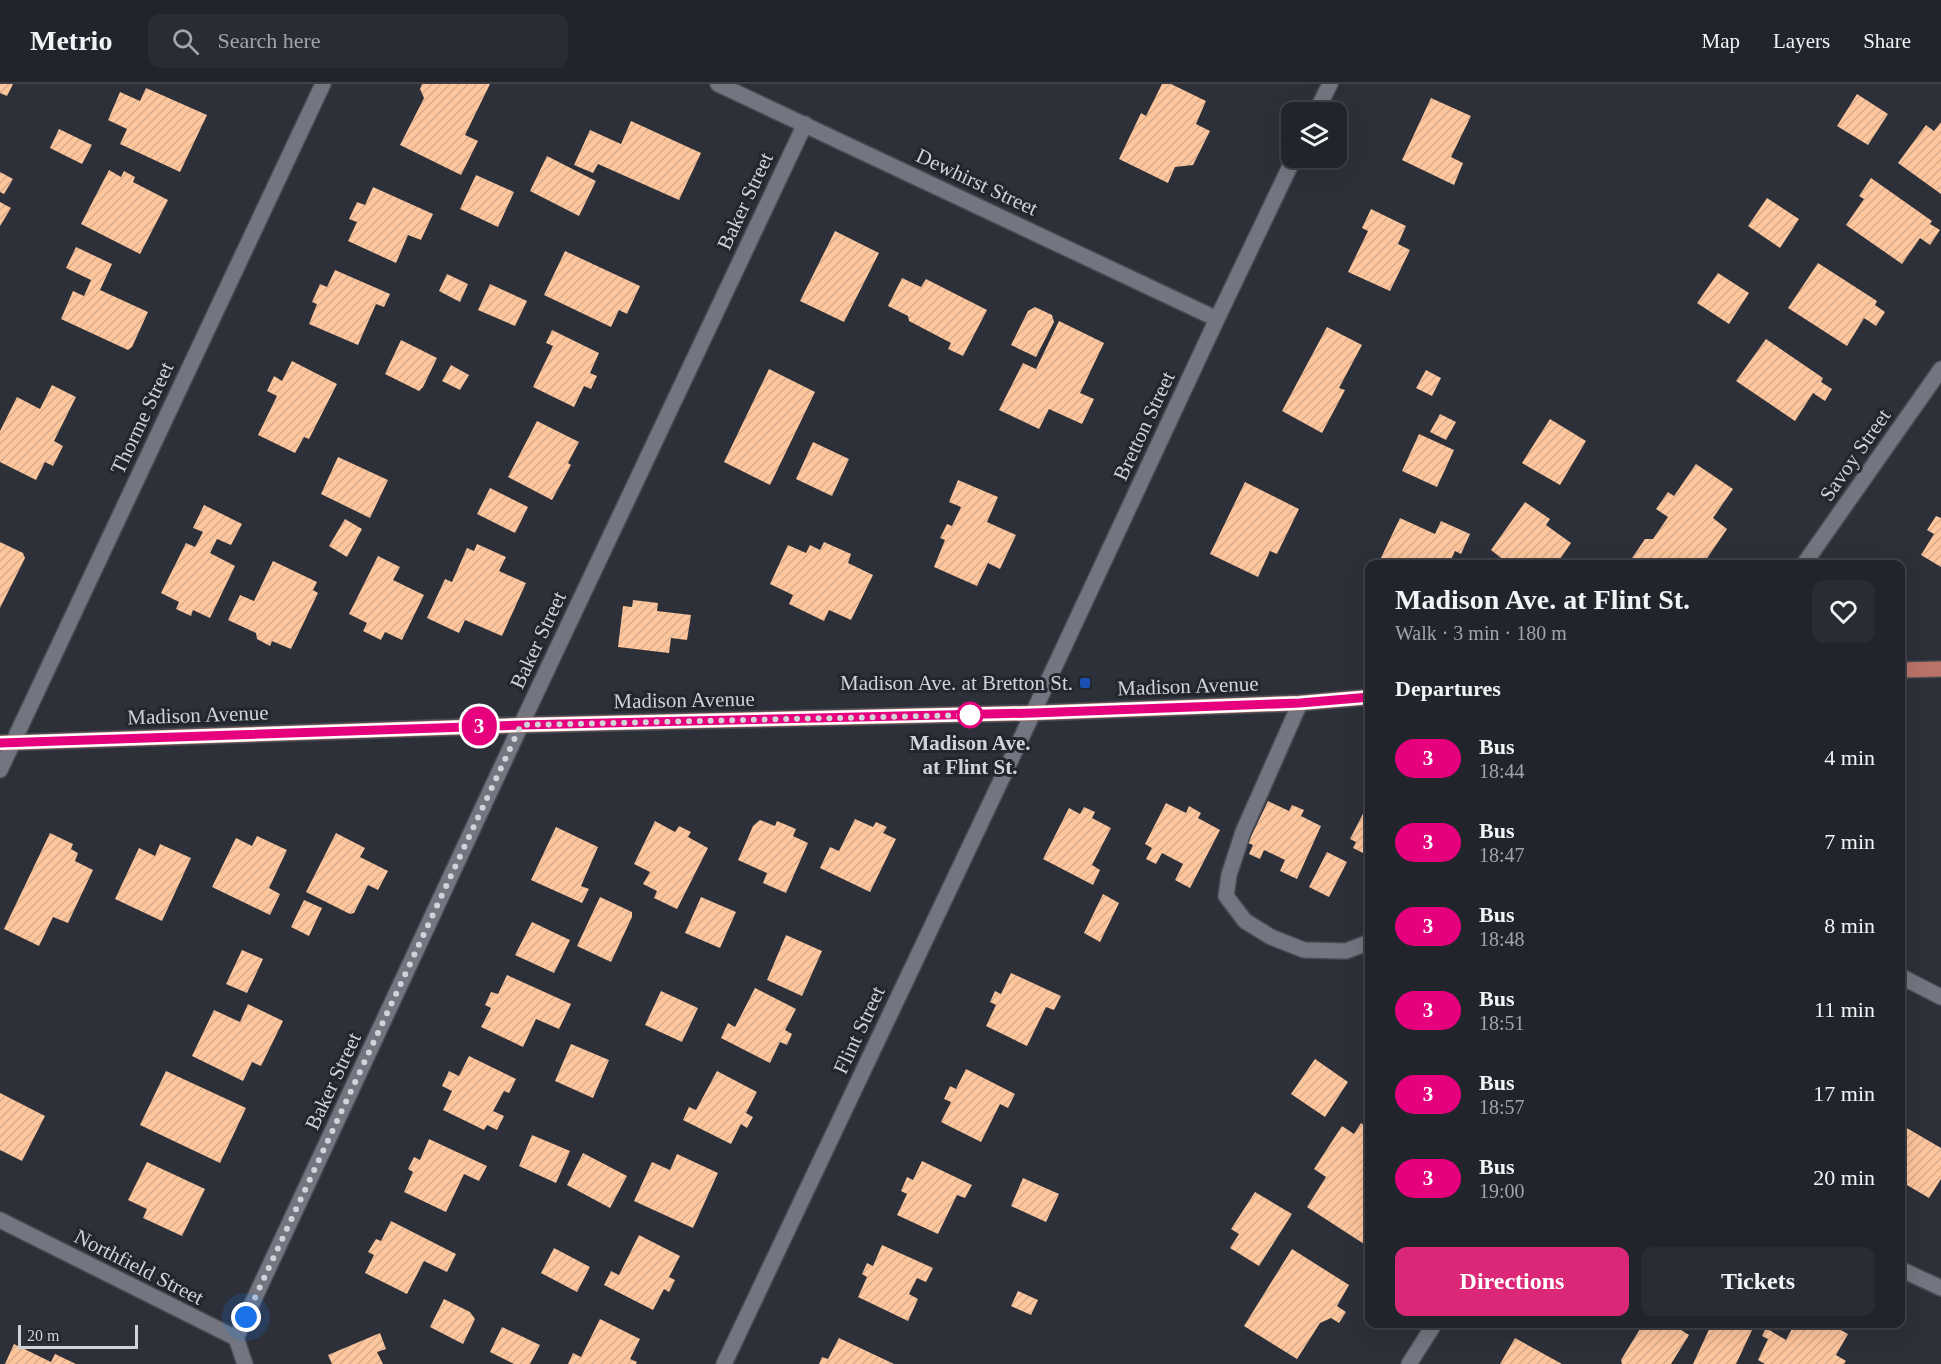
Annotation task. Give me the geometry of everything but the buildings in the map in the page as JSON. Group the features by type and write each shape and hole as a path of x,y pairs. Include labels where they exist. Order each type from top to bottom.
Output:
{"main road":[{"path":"1905,670 1941,669"},
{"name":"Madison Avenue","path":"6,742 521,725 1033,713 1300,703 1365,697"}],"street":[{"name":"Thorme Street","path":"0,770 6,742 323,84"},
{"name":"Dewhirst Street","path":"718,84 1217,319"},
{"path":"1321,102 1330,84"},
{"name":"Baker Street","path":"236,1338 521,725 805,124"},
{"name":"Bretton Street","path":"1033,713 1289,168"},
{"name":"Savoy Street","path":"1807,560 1941,369"},
{"path":"1300,703 1243,832 1229,875 1226,896 1245,921 1271,937 1304,950 1346,951 1365,944"},
{"name":"Flint Street","path":"724,1364 1033,713"},
{"path":"1905,979 1941,997"},
{"name":"Northfield Street","path":"0,1220 236,1338"},
{"path":"1905,1271 1941,1288"},
{"path":"1409,1364 1432,1328"},
{"path":"236,1338 245,1364"}],"bus line":[{"name":"3","path":"0,743 521,725 1033,713 1300,703 1365,697"}],"place":[{"name":"Madison Ave. at Bretton St.","path":"1085,683"},
{"name":"Madison Ave. at Flint St.","path":"970,715"}],"route":[{"path":"246,1317 521,725 970,715"}]}
